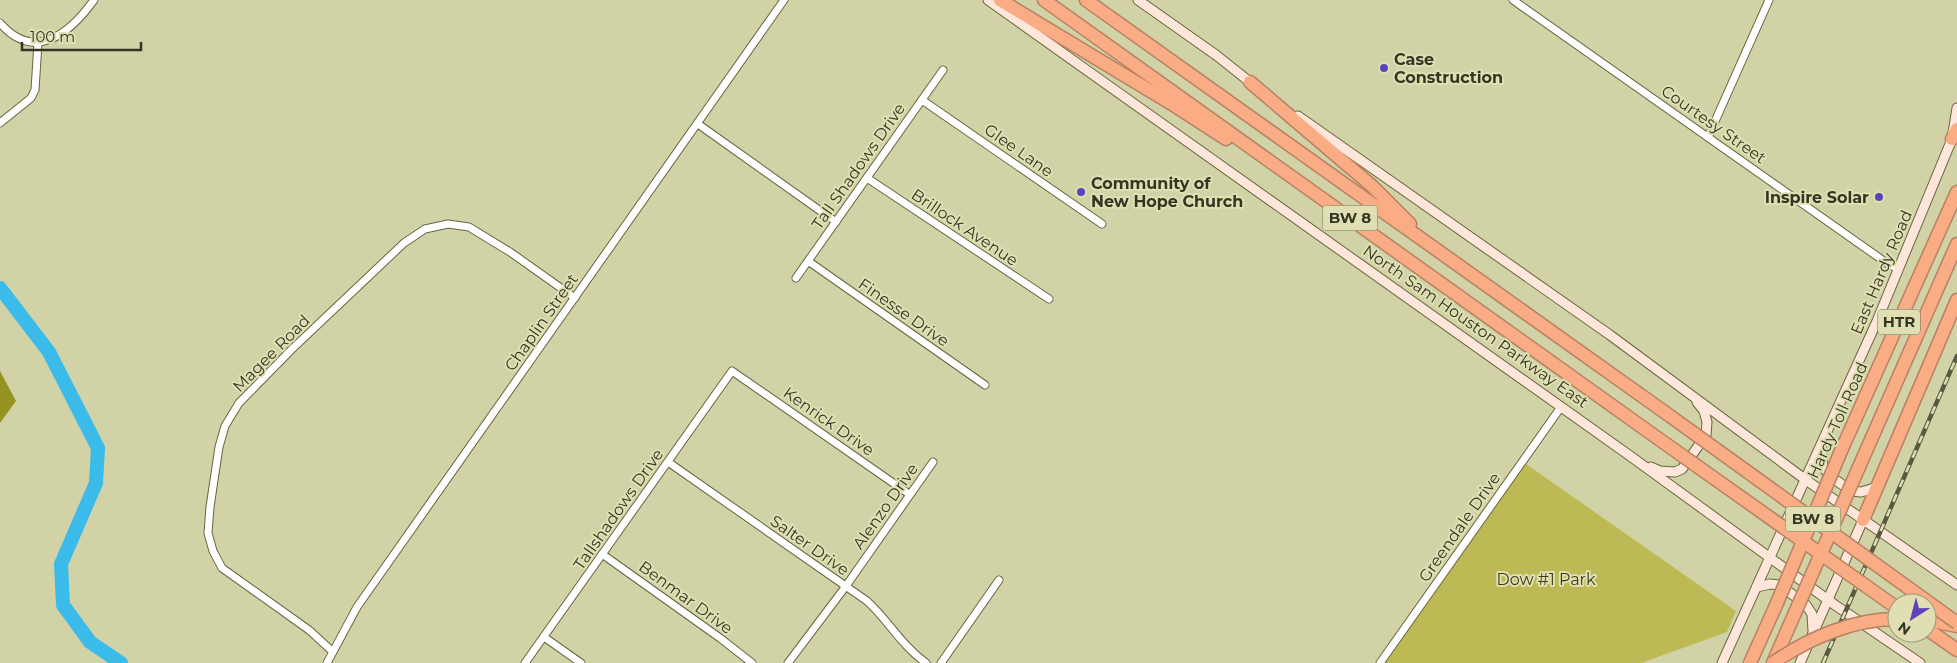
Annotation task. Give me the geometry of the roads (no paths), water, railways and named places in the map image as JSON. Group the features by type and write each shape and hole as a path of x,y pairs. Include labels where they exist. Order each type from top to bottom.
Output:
{"highway":[{"path":"1000,0 1172,104 1423,270"},
{"name":"North Sam Houston Parkway East","path":"1044,0 1887,601"},
{"name":"BW 8","path":"1086,0 1670,416 1957,624"},
{"path":"1250,82 1372,186 1439,252"},
{"name":"Hardy Toll Road","path":"1750,663 1841,452 1957,192"},
{"name":"HTR","path":"1773,663 1957,244"},
{"path":"1863,520 1957,300"},
{"path":"1773,663 1796,648 1824,634 1887,619"},
{"path":"1937,621 1957,624"},
{"path":"1937,636 1957,650"}],"main road":[{"name":"North Sam Houston Parkway East","path":"988,0 1920,663"},
{"path":"1138,0 1216,55 1250,82 1610,335 1806,480 1957,585"},
{"name":"East Hardy Road","path":"1722,663 1821,447 1899,270 1955,134 1957,108"},
{"path":"1633,458 1660,471 1675,472 1682,469 1706,435 1708,422 1704,411 1692,396"},
{"path":"1821,447 1823,467 1830,476 1851,491 1861,492 1878,486"},
{"path":"1800,663 1863,520"},
{"path":"1757,587 1770,584 1780,586 1806,604 1812,614 1814,634"}],"street":[{"path":"0,23 18,39 38,43 62,35 84,14 94,0"},
{"name":"Chaplin Street","path":"326,663 357,607 784,0"},
{"name":"Courtesy Street","path":"1513,0 1899,270"},
{"path":"1708,137 1769,0"},
{"path":"0,123 31,98 35,90 38,43"},
{"name":"Tall Shadows Drive","path":"796,278 943,70"},
{"name":"Glee Lane","path":"922,100 1102,224"},
{"path":"698,124 836,222"},
{"name":"Brillock Avenue","path":"867,178 1049,299"},
{"name":"Magee Road","path":"332,651 309,630 222,568 213,551 208,533 219,447 225,426 239,403 278,363 404,243 426,229 448,224 469,227 510,252 575,298"},
{"name":"Finesse Drive","path":"808,261 985,385"},
{"name":"Tallshadows Drive","path":"525,663 732,371"},
{"name":"Kenrick Drive","path":"732,371 909,494"},
{"name":"Greendale Drive","path":"1380,663 1560,407"},
{"name":"Salter Drive","path":"668,462 846,586 877,610 908,649 926,663"},
{"name":"Alenzo Drive","path":"788,663 846,586 933,462"},
{"name":"Benmar Drive","path":"602,554 752,663"},
{"path":"941,663 999,580"},
{"path":"544,637 581,663"}],"waterway":[{"path":"0,288 49,352 98,448 96,483 61,564 63,605 90,642 121,663"}],"railway":[{"path":"1823,663 1957,356"}],"place":[{"name":"Case Construction","path":"1384,68"},
{"name":"Community of New Hope Church","path":"1081,192"},
{"name":"Inspire Solar","path":"1879,197"}],"park label":[{"name":"Dow #1 Park","path":"1546,579"}]}
